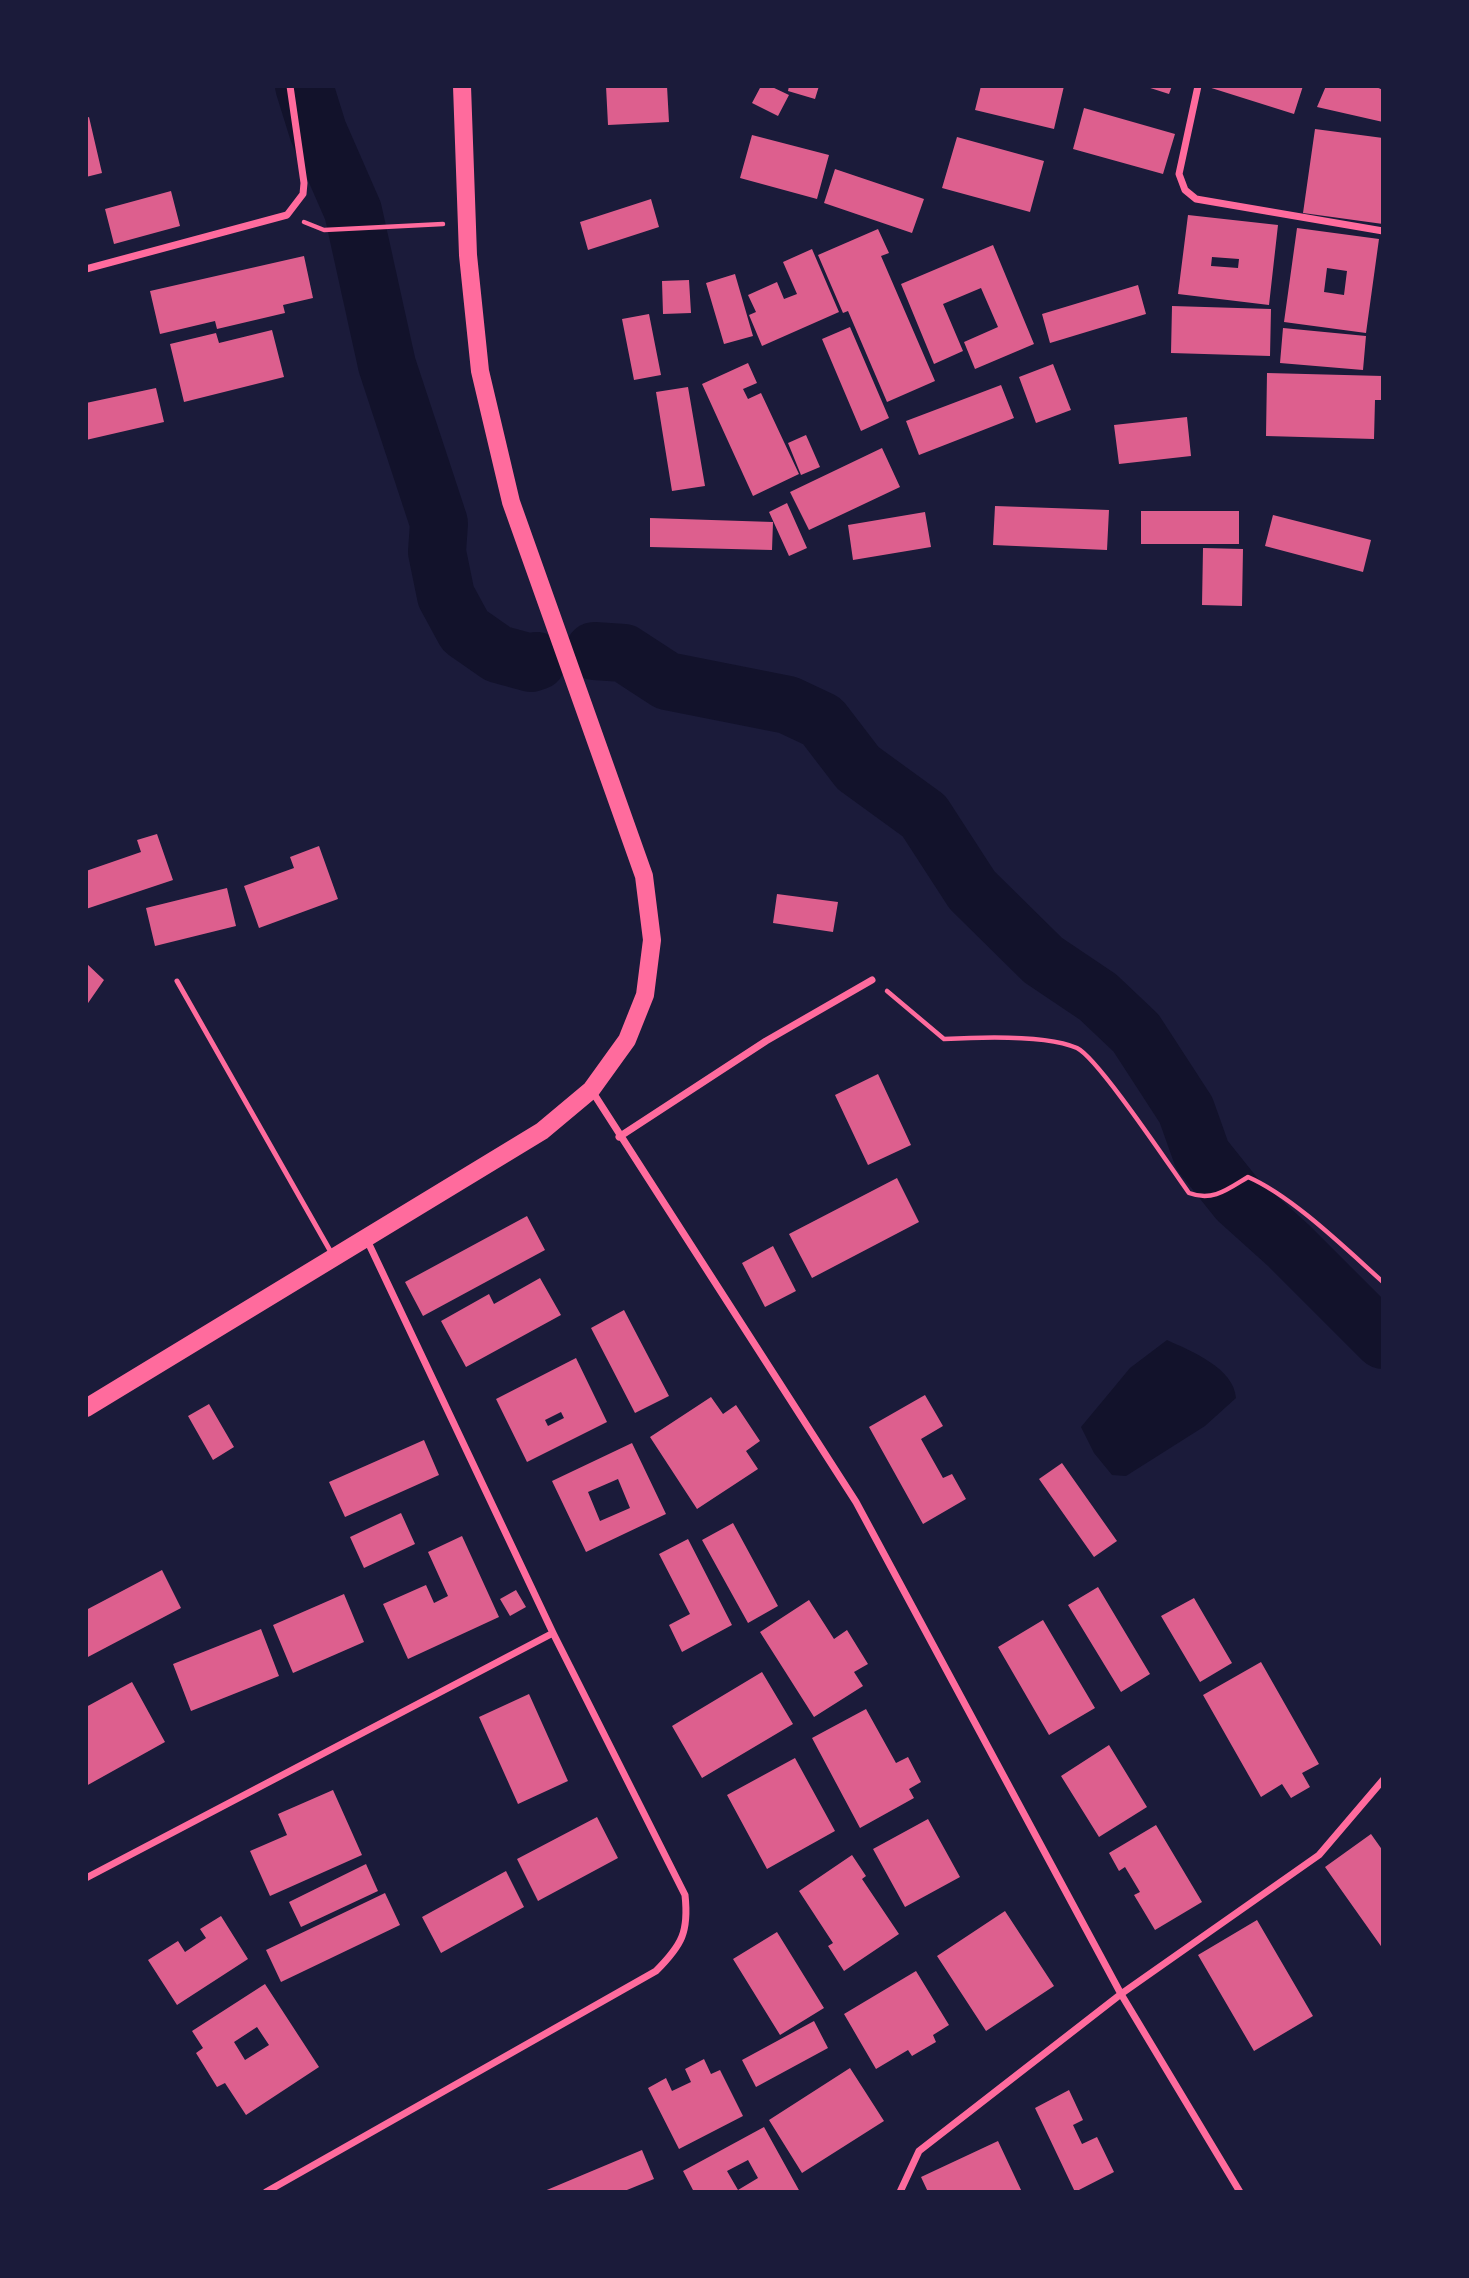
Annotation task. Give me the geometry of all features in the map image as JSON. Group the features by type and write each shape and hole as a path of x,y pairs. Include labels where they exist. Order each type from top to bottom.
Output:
{"main road":[{"path":"88,1402 542,1131 591,1090 627,1040 645,995 652,940 644,876 511,502 480,372 467,224 462,86"}],"street":[{"path":"86,269 286,215 303,194 304,183 290,86"},
{"path":"1198,86 1179,174 1185,190 1196,199 1383,231"},
{"path":"619,1137 766,1041 872,979"},
{"path":"591,1090 856,1502 1121,1994 1240,2192"},
{"path":"266,2192 656,1971 678,1949 688,1920 685,1895 553,1633 365,1237"},
{"path":"86,1878 553,1633"},
{"path":"900,2192 919,2151 1121,1994 1319,1855 1383,1780"}],"lane":[{"path":"177,981 333,1257"}],"path":[{"path":"324,230 389,225 467,224"},
{"path":"872,979 943,1039 1047,1038 1080,1049 1131,1111 1189,1193 1200,1197 1218,1195 1248,1177 1260,1182 1322,1229 1383,1282"}],"shaded area":[{"path":"1167,1340 1199,1355 1220,1369 1233,1387 1236,1398 1205,1426 1126,1476 1112,1475 1094,1453 1081,1427 1130,1368"}],"building":[{"path":"606,86 667,86 669,122 608,125"},
{"path":"761,86 770,86 789,95 778,116 752,103"},
{"path":"789,86 819,86 815,99 788,91"},
{"path":"981,86 1064,86 1054,129 975,110"},
{"path":"1144,86 1172,86 1169,94"},
{"path":"1205,86 1303,86 1294,114"},
{"path":"1326,86 1374,86 1383,90 1383,122 1317,107"},
{"path":"1084,108 1175,134 1163,174 1073,149"},
{"path":"89,117 102,173 86,177 86,118"},
{"path":"1315,129 1383,138 1383,224 1303,213"},
{"path":"752,135 829,155 817,199 740,178"},
{"path":"957,137 1044,161 1030,212 942,188"},
{"path":"835,169 924,199 912,233 824,203"},
{"path":"171,191 180,226 114,244 105,209"},
{"path":"651,199 659,227 588,250 580,222"},
{"path":"1188,215 1278,225 1269,305 1178,294","holes":["1212,257 1239,259 1238,268 1211,266"]},
{"path":"1297,228 1379,239 1366,333 1284,322","holes":["1327,268 1347,271 1344,295 1324,292"]},
{"path":"878,229 889,253 881,256 935,381 887,402 848,311 843,313 818,255"},
{"path":"993,245 1034,344 975,369 964,342 998,327 981,288 943,304 963,351 934,364 901,284"},
{"path":"812,249 839,312 762,346 749,315 756,312 748,295 777,282 784,299 797,294 783,262"},
{"path":"304,256 313,298 283,305 285,313 217,329 215,321 160,334 150,291"},
{"path":"735,274 753,336 724,344 706,283"},
{"path":"689,280 691,313 663,314 662,281"},
{"path":"1138,285 1146,314 1050,343 1042,314"},
{"path":"1172,306 1271,309 1270,356 1171,353"},
{"path":"649,314 661,375 634,380 622,319"},
{"path":"850,327 889,418 861,431 822,339"},
{"path":"1283,328 1366,336 1363,370 1280,363"},
{"path":"272,330 284,377 184,402 170,344 216,333 219,343"},
{"path":"748,363 757,383 743,389 748,399 761,393 799,474 753,496 702,384"},
{"path":"1053,364 1071,410 1036,423 1019,377"},
{"path":"1267,373 1383,376 1383,400 1375,400 1374,439 1266,436"},
{"path":"1001,385 1014,418 919,455 906,421"},
{"path":"688,387 705,486 672,491 656,392"},
{"path":"156,388 164,422 86,440 86,403"},
{"path":"1187,417 1191,456 1119,464 1114,425"},
{"path":"806,435 820,467 801,475 788,443"},
{"path":"882,448 900,487 809,530 790,492"},
{"path":"787,503 807,548 789,556 769,512"},
{"path":"995,506 1109,510 1107,550 993,545"},
{"path":"1141,511 1239,511 1239,544 1141,544"},
{"path":"925,512 931,547 853,560 848,525"},
{"path":"1273,515 1371,540 1363,572 1265,546"},
{"path":"650,518 773,522 772,550 650,547"},
{"path":"1203,548 1243,549 1242,606 1202,605"},
{"path":"157,834 173,880 86,909 86,871 141,852 137,840"},
{"path":"319,846 338,899 259,928 244,886 294,868 290,857"},
{"path":"227,888 236,926 155,946 146,908"},
{"path":"777,894 838,902 833,932 773,923"},
{"path":"86,963 104,980 86,1006"},
{"path":"878,1074 911,1145 868,1165 835,1095"},
{"path":"897,1178 919,1222 812,1278 789,1234"},
{"path":"527,1216 545,1250 423,1316 405,1282"},
{"path":"773,1246 796,1291 765,1307 742,1263"},
{"path":"540,1278 561,1315 466,1367 441,1321 489,1294 494,1304"},
{"path":"624,1310 669,1396 635,1413 591,1328"},
{"path":"576,1358 607,1422 527,1462 496,1399","holes":["561,1412 564,1418 548,1426 545,1420"]},
{"path":"925,1395 943,1426 921,1439 943,1478 952,1474 966,1499 923,1524 869,1427"},
{"path":"711,1397 723,1414 736,1405 760,1441 746,1451 758,1469 697,1509 650,1437"},
{"path":"209,1404 234,1447 213,1460 188,1416"},
{"path":"424,1440 439,1475 345,1517 329,1482"},
{"path":"632,1443 666,1514 586,1552 552,1481","holes":["618,1479 630,1508 600,1521 588,1492"]},
{"path":"1062,1463 1117,1541 1094,1557 1039,1479"},
{"path":"401,1513 415,1544 364,1568 350,1537"},
{"path":"733,1523 778,1606 748,1623 702,1540"},
{"path":"462,1536 499,1617 408,1659 383,1604 426,1585 434,1603 448,1596 428,1552"},
{"path":"688,1539 732,1625 682,1652 669,1625 690,1614 659,1554"},
{"path":"162,1570 181,1608 86,1658 86,1610"},
{"path":"1098,1587 1150,1674 1121,1692 1068,1605"},
{"path":"516,1590 526,1607 510,1616 500,1599"},
{"path":"344,1594 364,1642 293,1673 273,1625"},
{"path":"1194,1598 1232,1663 1200,1682 1161,1616"},
{"path":"809,1600 834,1639 847,1630 868,1664 854,1672 863,1686 814,1717 760,1632"},
{"path":"1043,1620 1095,1708 1049,1735 998,1647"},
{"path":"261,1629 279,1676 191,1711 173,1664"},
{"path":"1261,1662 1319,1764 1302,1773 1310,1787 1291,1798 1282,1784 1261,1797 1203,1695"},
{"path":"762,1672 793,1724 702,1778 672,1726"},
{"path":"132,1682 165,1742 86,1786 86,1707"},
{"path":"529,1694 568,1781 518,1804 479,1717"},
{"path":"866,1709 896,1763 908,1757 921,1782 909,1789 914,1798 860,1828 812,1738"},
{"path":"1109,1745 1147,1807 1099,1837 1061,1776"},
{"path":"795,1758 835,1831 767,1869 727,1795"},
{"path":"333,1790 362,1855 270,1896 250,1851 287,1835 278,1814"},
{"path":"597,1817 618,1858 538,1901 517,1859"},
{"path":"928,1819 960,1877 905,1907 873,1849"},
{"path":"1156,1825 1202,1902 1155,1930 1134,1895 1140,1892 1125,1867 1119,1871 1109,1853"},
{"path":"1371,1834 1383,1851 1383,1949 1325,1867"},
{"path":"852,1855 866,1876 862,1879 899,1934 844,1971 828,1946 833,1943 799,1891"},
{"path":"366,1864 378,1891 301,1927 289,1902"},
{"path":"506,1871 524,1907 441,1953 422,1917"},
{"path":"385,1893 400,1925 281,1982 266,1950"},
{"path":"1005,1911 1054,1986 986,2031 937,1956"},
{"path":"221,1916 248,1959 177,2005 148,1960 178,1941 185,1952 206,1938 200,1929"},
{"path":"1257,1920 1313,2016 1254,2051 1198,1955"},
{"path":"777,1932 824,2008 780,2035 733,1959"},
{"path":"916,1971 949,2025 933,2035 936,2042 912,2056 908,2050 876,2069 844,2014"},
{"path":"265,1984 319,2067 246,2115 225,2083 217,2087 196,2053 203,2048 192,2031","holes":["257,2027 269,2045 245,2060 234,2042"]},
{"path":"814,2021 828,2048 756,2087 742,2060"},
{"path":"704,2059 711,2074 720,2070 743,2116 679,2149 648,2088 666,2078 672,2091 691,2082 685,2069"},
{"path":"850,2068 884,2121 802,2173 769,2120"},
{"path":"1069,2090 1083,2120 1073,2125 1082,2144 1097,2137 1114,2172 1075,2192 1035,2108"},
{"path":"764,2127 800,2192 694,2192 683,2171","holes":["748,2160 758,2178 738,2190 727,2171"]},
{"path":"998,2141 1022,2192 928,2192 921,2177"},
{"path":"642,2150 654,2179 622,2192 542,2192"}],"waterway":[{"path":"304,86 318,131 353,211 387,365 439,523 437,552 446,596 465,631 498,654 531,663 537,661"},
{"path":"594,651 624,653 667,681 788,705 822,721 858,768 924,816 972,890 1043,960 1098,997 1136,1033 1186,1110 1202,1155 1238,1200 1288,1245 1383,1340"}]}
